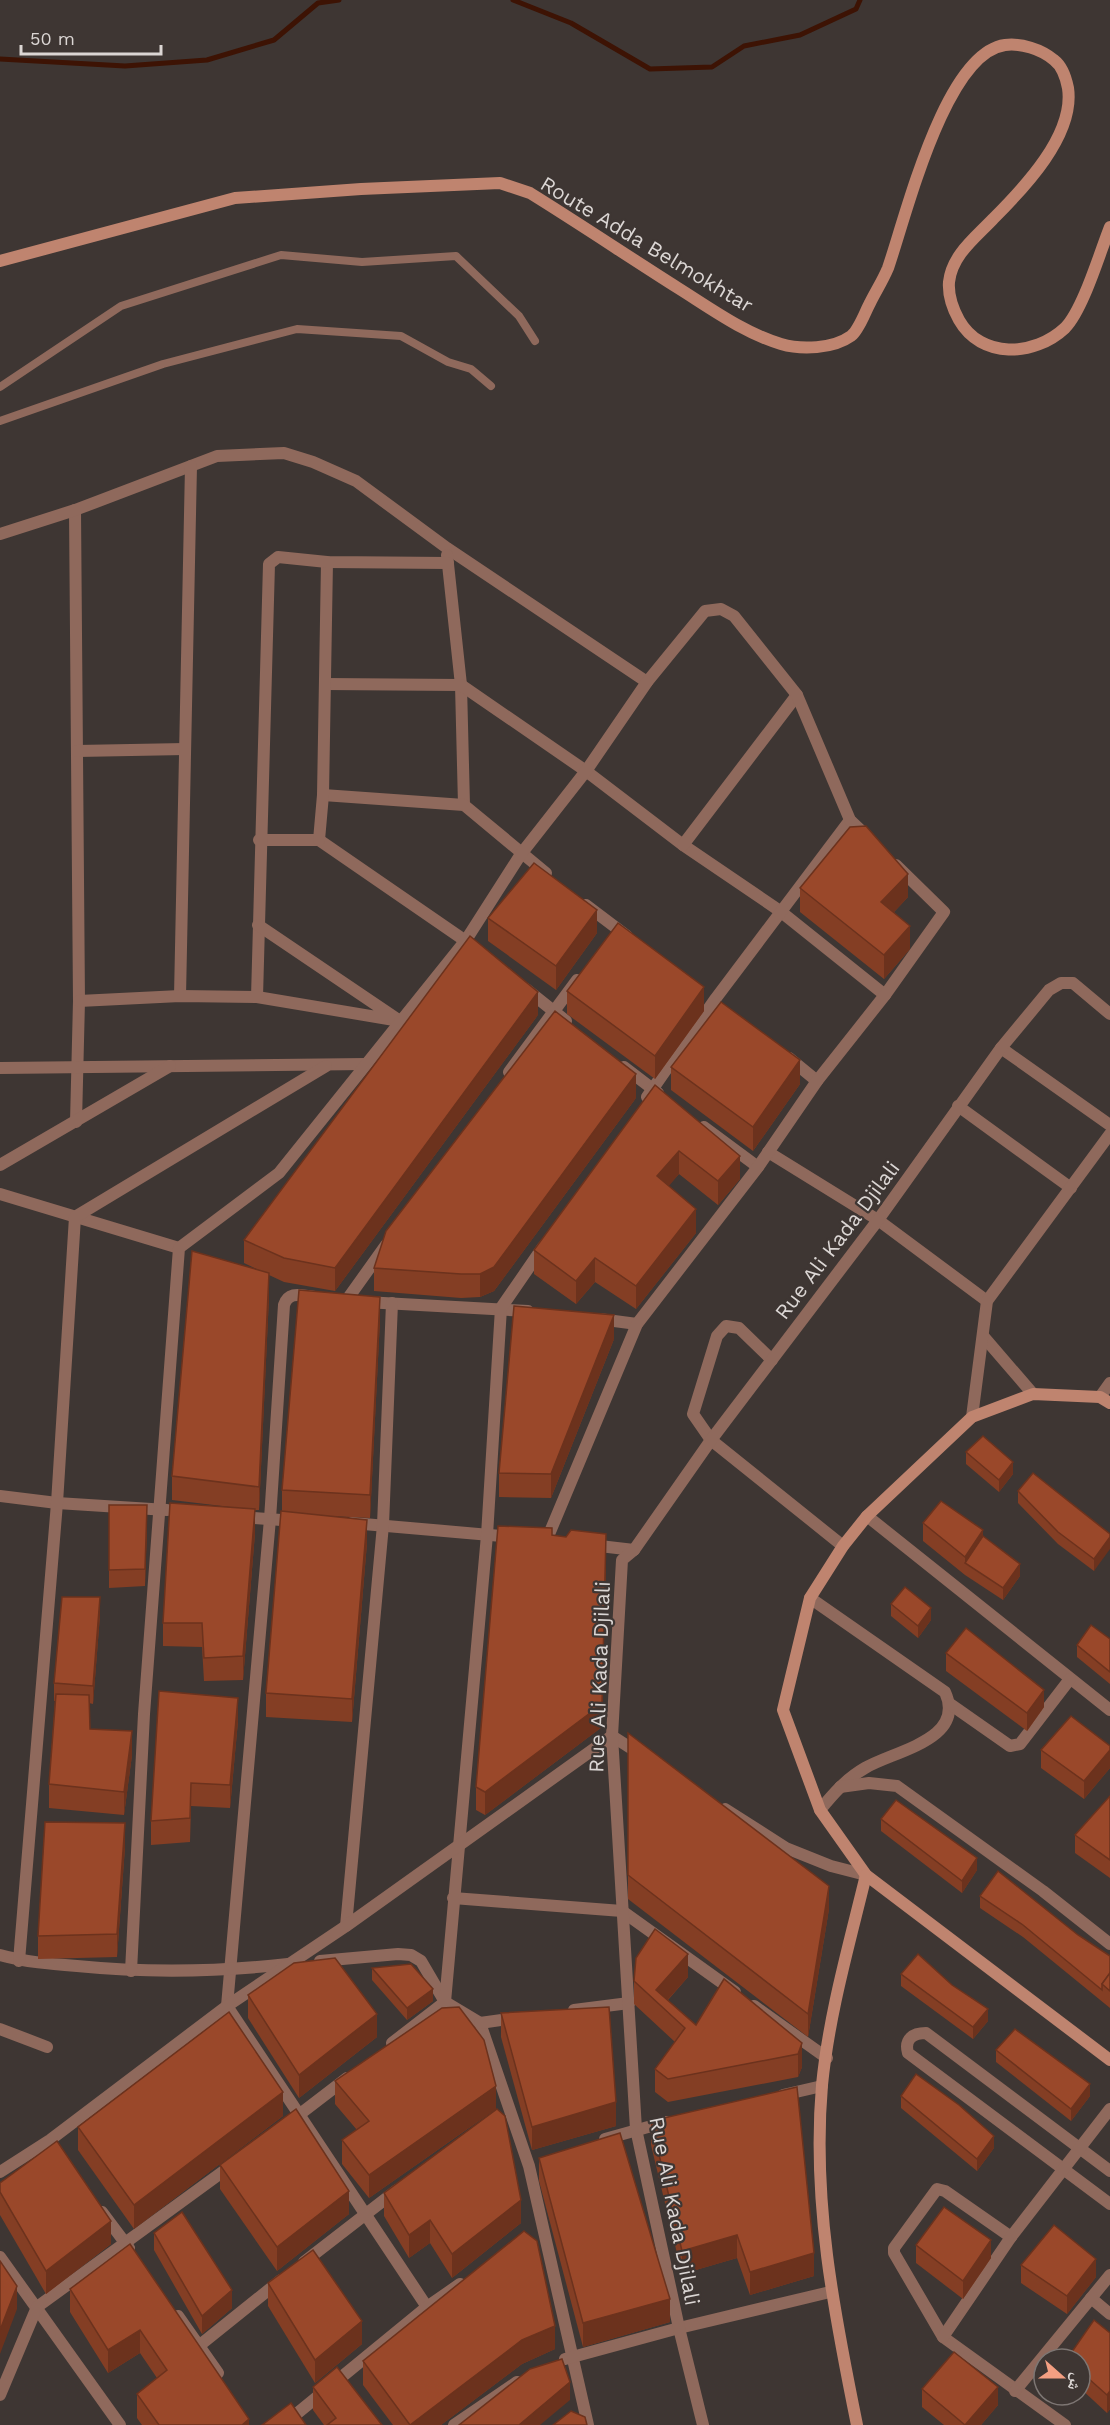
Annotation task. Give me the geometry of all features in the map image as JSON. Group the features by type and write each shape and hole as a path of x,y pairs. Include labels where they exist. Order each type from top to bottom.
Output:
{"main road":[{"name":"Route Adda Belmokhtar","path":"0,261 235,198 362,189 500,183 530,193 726,318 783,344 825,347 852,335 886,272 917,177 951,93 967,69 986,52 1001,45 1016,44 1046,54 1058,63 1066,80 1068,115 1047,155 1001,211 962,250 954,263 949,283 950,297 962,324 972,338 992,347 1025,350 1038,346 1067,327 1086,290 1110,227"},
{"path":"1105,1400 1033,1394 972,1417 867,1516 843,1546 810,1598 783,1710 820,1810 866,1875 1110,2060"},
{"path":"857,2425 830,2292 821,2205 822,2086 835,1999 866,1875"}],"street":[{"path":"0,534 75,510 218,456 284,453 313,462 356,481 447,548 646,682"},
{"path":"180,996 191,466"},
{"path":"75,510 79,1001 76,1122"},
{"path":"447,548 461,685 464,805"},
{"path":"257,997 269,564 278,558 327,562 448,563"},
{"path":"319,840 323,795 327,562"},
{"path":"131,1971 144,1714 179,1248 279,1173 466,940 521,854 585,771 646,682 705,611 721,609 734,616 797,694 850,820 944,912 885,995 817,1080 758,1167 637,1324 540,1539 338,1523"},
{"path":"325,684 461,685 585,771 683,845 780,911 885,995"},
{"path":"683,845 797,694"},
{"path":"77,751 185,749"},
{"path":"323,795 464,805 556,881"},
{"path":"639,1108 716,998 850,820"},
{"path":"260,840 319,840 483,954"},
{"path":"573,895 613,933 634,941"},
{"path":"258,925 400,1021"},
{"path":"505,1078 588,965"},
{"path":"518,982 580,1032"},
{"name":"Rue Ali Kada Djilali","path":"704,2425 679,2328 636,2129 612,1736 622,1560 634,1550 711,1440 878,1220 1000,1047 1049,990 1061,983 1073,983 1110,1014"},
{"path":"79,1001 180,996 257,997 400,1021"},
{"path":"1000,1047 1110,1125"},
{"path":"780,1050 817,1080"},
{"path":"616,1061 672,1103"},
{"path":"0,1068 76,1069 174,1064 326,1066 366,1064"},
{"path":"0,1165 174,1064"},
{"path":"75,1217 326,1066"},
{"path":"958,1106 1071,1188"},
{"path":"691,1118 758,1167"},
{"path":"972,1417 987,1302 1110,1134"},
{"path":"768,1152 878,1220 987,1302"},
{"path":"0,1194 179,1248"},
{"path":"20,1961 57,1503 75,1217"},
{"path":"381,2051 445,2001 487,1535 501,1308 554,1232"},
{"path":"335,1300 394,1234"},
{"path":"427,2307 227,2006 270,1519 284,1305 291,1294 335,1300 501,1308 546,1313"},
{"path":"346,1926 383,1525 392,1304"},
{"path":"580,1317 637,1324"},
{"path":"772,1360 739,1328 726,1326 717,1336 693,1414 711,1440 843,1546"},
{"path":"983,1336 1033,1394"},
{"path":"1105,1400 1110,1383"},
{"path":"0,1496 57,1503 182,1512"},
{"path":"226,1515 304,1521"},
{"path":"867,1516 1110,1710"},
{"path":"579,1543 634,1550"},
{"path":"810,1598 945,1692 950,1704 948,1718 927,1741 865,1768 839,1787 820,1810"},
{"path":"950,1704 1010,1746 1020,1744 1027,1739 1070,1679"},
{"path":"0,2172 54,2145 227,2006 346,1926 612,1736 651,1761"},
{"path":"839,1787 869,1783 897,1786 1107,1936"},
{"path":"718,1804 786,1848 831,1866 866,1875"},
{"path":"453,1898 622,1911 827,2058"},
{"path":"0,1955 20,1961 131,1971 231,1971 291,1963 398,1954 411,1955 421,1961 445,2001 480,2023 526,2017"},
{"path":"560,2012 629,2003"},
{"path":"480,2023 505,2112 534,2164 537,2231 572,2357 579,2410 588,2425"},
{"path":"0,2029 47,2047"},
{"path":"1110,2171 926,2033 916,2033 911,2037 906,2047 908,2053 1110,2204"},
{"path":"272,2135 354,2073"},
{"path":"776,2097 822,2086"},
{"path":"943,2337 1011,2236 1110,2109"},
{"path":"593,2144 636,2129 682,2118"},
{"path":"0,2395 37,2307 245,2156"},
{"path":"200,2345 366,2212 404,2185"},
{"path":"1011,2236 945,2190 937,2189 894,2248 896,2259 943,2337 1065,2425"},
{"path":"98,2206 139,2262"},
{"path":"0,2257 120,2425"},
{"path":"284,2425 347,2381 427,2307 475,2274"},
{"path":"1015,2391 1110,2275"},
{"path":"553,2365 572,2357 679,2328 830,2292"},
{"path":"1091,2298 1110,2314"},
{"path":"173,2308 225,2385"},
{"path":"453,2425 525,2377"}],"lane":[{"path":"0,387 121,306 281,255 362,262 456,256 519,316 535,341"},
{"path":"0,421 163,364 297,329 401,336 448,362 471,369 491,386"}],"building":[{"path":"866,826 908,874 881,902 910,926 884,955 800,888 850,827"},
{"path":"534,863 597,910 556,966 488,918"},
{"path":"618,923 704,987 655,1056 567,991"},
{"path":"470,936 538,992 335,1268 284,1258 244,1240"},
{"path":"721,1002 800,1060 753,1127 671,1067"},
{"path":"555,1011 636,1074 494,1267 480,1274 374,1268 386,1231"},
{"path":"655,1085 740,1156 718,1181 679,1151 657,1176 696,1209 636,1286 595,1258 576,1281 534,1250"},
{"path":"192,1251 269,1273 259,1487 172,1476"},
{"path":"299,1290 380,1297 370,1495 282,1490"},
{"path":"514,1306 614,1315 551,1474 499,1473"},
{"path":"983,1436 1013,1462 999,1480 966,1452"},
{"path":"1033,1473 1110,1534 1094,1559 1058,1532 1018,1491"},
{"path":"941,1501 983,1530 965,1557 923,1523"},
{"path":"170,1503 255,1509 243,1656 204,1658 202,1623 163,1623"},
{"path":"109,1505 147,1505 145,1569 109,1570"},
{"path":"281,1511 367,1520 352,1699 266,1693"},
{"path":"498,1526 552,1528 552,1535 566,1537 571,1530 606,1534 602,1704 485,1792 476,1787"},
{"path":"983,1536 1020,1564 1003,1588 965,1563"},
{"path":"905,1587 931,1608 918,1626 891,1604"},
{"path":"62,1597 100,1597 93,1686 54,1683"},
{"path":"1091,1625 1110,1639 1110,1672 1077,1645"},
{"path":"966,1628 1044,1690 1027,1713 946,1653"},
{"path":"159,1691 238,1698 230,1785 191,1783 190,1818 151,1821"},
{"path":"56,1694 89,1695 90,1729 132,1731 124,1792 49,1784"},
{"path":"1071,1716 1110,1746 1110,1750 1084,1781 1041,1750"},
{"path":"628,1733 829,1886 808,2014 628,1875"},
{"path":"1110,1796 1110,1860 1075,1835"},
{"path":"896,1800 977,1858 962,1881 881,1819"},
{"path":"45,1822 125,1823 117,1934 38,1936"},
{"path":"998,1871 1078,1935 1110,1956 1110,1973 1102,1984 1102,1990 1023,1925 980,1896"},
{"path":"655,1929 688,1954 656,1990 696,2025 724,1979 802,2043 798,2054 668,2079 655,2069 685,2028 634,1981 636,1958"},
{"path":"918,1954 952,1985 988,2009 973,2027 901,1974"},
{"path":"335,1958 377,2014 299,2075 248,1995 294,1963"},
{"path":"411,1964 433,1989 407,2008 372,1968"},
{"path":"1110,1973 1110,1991 1102,1984"},
{"path":"459,2007 484,2040 496,2086 369,2175 342,2140 369,2121 335,2081 442,2008"},
{"path":"609,2007 616,2102 532,2127 501,2013"},
{"path":"229,2012 283,2092 134,2205 78,2127"},
{"path":"1015,2029 1090,2084 1071,2109 996,2050"},
{"path":"916,2074 959,2105 994,2136 977,2159 901,2096"},
{"path":"797,2087 814,2253 750,2272 737,2235 682,2251 651,2121"},
{"path":"296,2109 349,2191 277,2247 220,2165"},
{"path":"497,2109 505,2116 521,2200 452,2254 430,2220 409,2235 384,2193"},
{"path":"620,2133 670,2299 583,2323 539,2158"},
{"path":"57,2141 111,2221 46,2271 0,2192 0,2183"},
{"path":"944,2207 991,2240 963,2281 916,2245"},
{"path":"182,2212 232,2290 202,2316 154,2233"},
{"path":"1054,2225 1096,2259 1067,2296 1021,2265"},
{"path":"524,2231 537,2241 555,2326 522,2340 410,2425 363,2361"},
{"path":"130,2244 249,2419 242,2425 159,2425 137,2394 167,2370 140,2330 108,2350 70,2289"},
{"path":"313,2250 362,2321 315,2360 268,2283"},
{"path":"0,2261 17,2286 0,2330"},
{"path":"1094,2320 1110,2333 1110,2391 1107,2395 1092,2382 1092,2347 1075,2347"},
{"path":"954,2352 998,2387 965,2425 922,2389"},
{"path":"562,2359 570,2382 519,2425 459,2425 530,2369"},
{"path":"337,2367 382,2425 327,2425 336,2418 313,2387"},
{"path":"291,2403 306,2425 262,2425"},
{"path":"571,2411 585,2417 587,2425 553,2425"}],"waterway":[{"path":"0,59 125,66 207,60 274,40 318,3 339,0"},
{"path":"513,0 571,23 650,69 712,67 744,46 800,35 856,9 860,0"}]}
